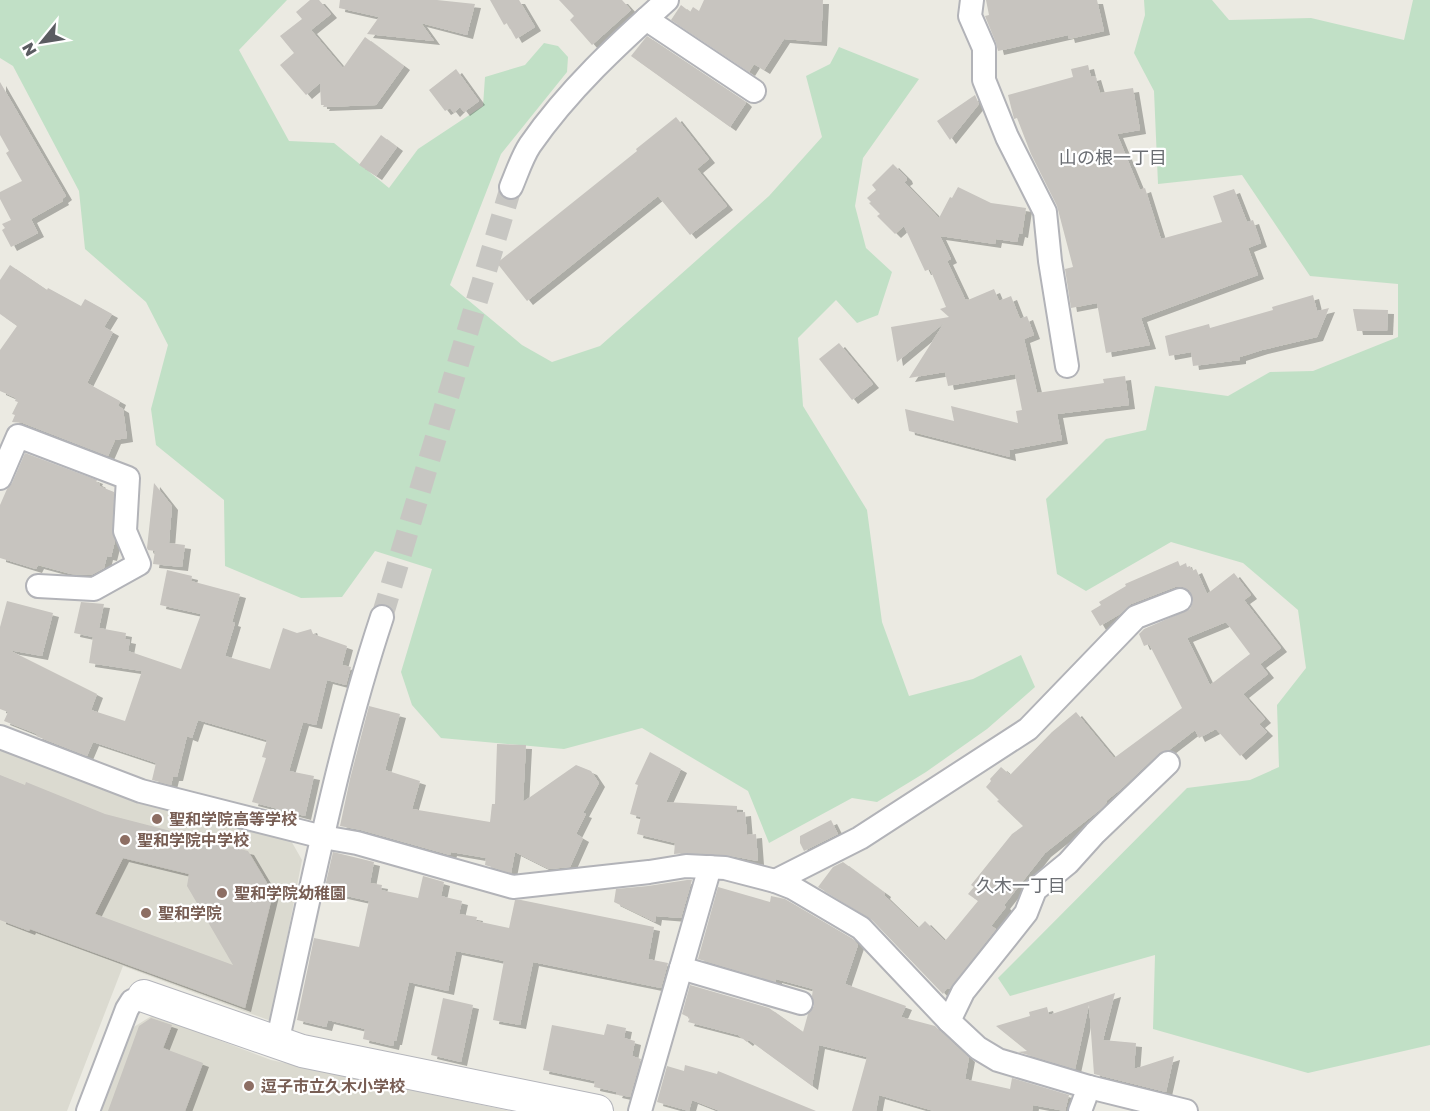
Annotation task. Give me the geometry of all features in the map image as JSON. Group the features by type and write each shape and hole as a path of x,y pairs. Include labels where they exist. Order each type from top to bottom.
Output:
{"street":[{"path":"511,187 530,146 576,88 618,44 667,0"},
{"path":"972,0 970,16 984,48 984,80 1007,137 1046,212 1050,261 1067,366"},
{"path":"646,19 754,91"},
{"path":"0,478 18,436 128,478 125,531 139,564 94,589 38,586"},
{"path":"775,881 860,838 1028,729 1136,617 1180,600"},
{"path":"277,1043 323,837 364,672 382,617"},
{"path":"0,737 141,791 323,837 357,843 513,887 686,866 725,868 775,881 793,888 861,928 949,1021 978,1048 998,1060 1186,1111"},
{"path":"949,1021 963,992 1026,913 1035,890 1068,863 1095,833 1168,763"},
{"path":"640,1111 710,867"},
{"path":"681,968 801,1003"},
{"path":"88,1111 127,1009 132,1001 144,996 302,1051 597,1111"},
{"path":"1080,1111 1089,1086"}],"shaded area":[{"name":"聖和学院","path":"0,746 290,839 302,860 271,1021 123,966 67,1111 0,1111"},
{"name":"逗子市立久木小学校","path":"153,1015 271,1060 510,1111 99,1111 129,1030"}],"green space":[{"path":"0,0 287,0 239,50 289,141 334,143 389,188 418,149 483,106 485,77 525,65 544,43 558,46 568,57 567,72 501,154 450,285 522,345 552,362 600,346 769,196 822,137 806,76 830,64 839,47 919,79 863,158 855,206 866,248 892,272 878,315 857,323 836,300 798,338 803,406 867,510 882,622 909,696 973,679 1021,655 1035,687 987,729 926,772 877,802 852,798 769,843 748,791 642,728 564,749 441,738 412,705 401,672 432,569 375,551 342,597 301,598 225,566 224,500 156,445 151,409 168,345 146,302 85,249 79,191 13,66 0,58"},
{"path":"1144,0 1212,0 1229,20 1311,18 1404,40 1413,0 1430,0 1430,1045 1308,1073 1153,1029 1155,955 1010,996 998,978 1187,788 1250,780 1279,767 1277,705 1306,668 1298,610 1243,563 1171,542 1086,591 1057,574 1046,499 1106,439 1146,430 1155,386 1228,396 1270,372 1313,371 1398,337 1398,284 1310,276 1242,175 1158,184 1154,91 1134,53 1145,15"}],"building":[{"path":"310,0 319,0 331,14 311,30 343,68 365,37 404,66 376,105 323,107 320,83 306,95 280,65 294,53 280,36 302,19 296,12"},
{"path":"340,0 437,0 475,4 467,35 421,23 434,41 367,34 379,17 339,8"},
{"path":"490,0 519,0 535,27 516,39 507,23 504,25"},
{"path":"559,0 622,0 631,10 592,45 570,20 574,16"},
{"path":"704,0 823,0 821,42 784,39 764,70 754,64 749,72 671,20 681,5 690,12 693,7 699,11"},
{"path":"986,0 1097,0 1104,31 1069,39 1068,35 998,51 985,16 989,15"},
{"path":"647,36 746,103 730,127 631,56"},
{"path":"1088,65 1091,77 1095,76 1100,93 1133,88 1140,130 1117,134 1140,190 1145,188 1161,239 1222,222 1213,196 1234,189 1247,222 1253,220 1261,243 1248,248 1258,275 1141,318 1150,345 1106,353 1097,303 1071,308 1065,269 1073,267 1057,206 1031,154 1017,118 1014,119 1008,95 1073,77 1071,69"},
{"path":"456,69 479,101 464,112 460,107 454,113 450,108 445,111 429,90"},
{"path":"0,82 66,196 62,199 63,201 31,219 38,233 11,247 2,230 5,228 2,224 11,220 0,199 0,192 22,181 6,153 9,151 0,135"},
{"path":"975,95 979,104 950,140 937,121"},
{"path":"676,117 709,159 697,169 727,206 690,235 658,196 527,301 497,263"},
{"path":"381,135 397,147 376,176 359,165"},
{"path":"893,164 906,177 907,180 904,182 939,218 958,187 991,203 1026,208 1022,234 1019,233 1017,242 996,239 995,244 940,236 951,259 947,261 965,299 968,300 994,289 999,301 1011,296 1020,319 1027,316 1034,335 1024,339 1037,393 1104,383 1103,379 1125,376 1129,405 1057,414 1062,440 1009,450 1010,457 909,431 905,409 954,421 951,406 1018,423 1016,411 1022,410 1015,374 948,386 945,372 909,378 944,323 897,362 891,327 949,317 940,309 946,307 930,269 925,271 904,226 895,234 877,216 880,214 867,198 876,190 872,185"},
{"path":"10,265 47,290 48,288 81,306 85,299 112,314 104,327 113,332 87,383 120,401 118,406 123,409 127,438 115,440 108,456 23,423 12,422 15,415 12,414 18,402 15,401 16,398 0,391 0,350 17,326 0,314 0,280"},
{"path":"1313,295 1317,311 1329,308 1317,337 1262,350 1240,357 1240,360 1193,366 1191,352 1169,356 1165,336 1209,324 1210,328 1273,310 1272,307"},
{"path":"1353,309 1388,310 1387,331 1357,331"},
{"path":"839,343 873,384 852,400 819,359"},
{"path":"25,453 97,480 99,486 114,492 112,530 115,541 111,557 107,556 104,568 91,575 71,574 38,565 36,569 0,558 0,505"},
{"path":"154,483 172,506 169,543 185,545 182,567 153,564 155,551 147,548"},
{"path":"1178,561 1180,566 1186,563 1192,571 1196,569 1207,594 1234,573 1251,595 1244,600 1281,648 1260,664 1268,674 1243,694 1265,719 1259,724 1267,732 1240,756 1216,729 1199,738 1195,730 1169,750 1159,753 1106,801 1102,808 1045,853 1004,905 1006,907 991,926 996,929 943,994 871,919 818,887 833,867 843,862 885,893 884,895 918,928 925,921 945,941 978,901 968,894 974,887 971,885 1012,834 1023,826 986,787 1001,767 1010,775 1052,732 1076,712 1114,758 1182,708 1149,644 1144,646 1139,634 1144,629 1190,609 1193,602 1189,590 1175,587 1131,604 1100,626 1091,611 1101,605 1099,602 1126,586 1125,584","holes":["1226,622 1250,654 1210,685 1187,638"]},
{"path":"167,570 192,576 191,581 240,594 232,622 235,623 225,656 270,669 283,628 297,633 311,629 313,634 347,646 342,665 351,667 346,685 327,680 316,725 303,722 289,771 314,776 305,816 252,802 266,758 262,757 267,740 198,720 192,738 187,736 177,777 173,777 171,785 152,780 156,763 93,742 87,756 4,721 8,712 0,709 0,627 7,601 53,613 42,656 9,650 97,694 91,710 125,721 142,671 89,663 93,637 74,633 81,602 104,604 99,628 126,633 125,639 130,640 128,651 181,669 201,614 160,605"},
{"path":"369,706 400,714 385,770 420,781 412,809 490,822 492,804 495,804 497,744 526,745 523,802 576,765 591,771 599,783 583,813 586,814 576,834 583,838 570,867 549,869 515,852 511,873 485,865 486,858 451,852 450,855 340,826"},
{"path":"650,752 681,769 666,802 737,806 737,813 745,812 747,835 756,834 758,861 726,855 674,854 675,843 637,834 641,817 630,814 638,785 635,784"},
{"path":"0,775 25,785 26,782 105,814 248,851 273,893 245,1008 0,920","holes":["123,858 189,874 187,886 233,965 95,914"]},
{"path":"831,820 838,834 804,851 800,843 800,836"},
{"path":"333,852 374,862 370,883 382,885 381,890 418,898 423,876 444,882 441,896 462,901 459,914 477,917 476,921 509,928 515,900 521,900 654,927 648,959 668,963 661,988 533,962 520,1025 493,1020 504,961 456,951 448,991 409,982 393,1046 363,1039 365,1029 328,1020 326,1027 297,1020 314,938 359,947 369,901 324,891"},
{"path":"692,880 681,918 656,916 655,922 614,902 616,889"},
{"path":"718,887 770,902 771,896 785,899 853,939 858,945 845,984 906,1006 901,1017 935,1026 969,1058 965,1079 1010,1089 1012,1078 1069,1095 1065,1111 1033,1105 1032,1111 934,1111 879,1095 876,1111 852,1111 867,1057 819,1045 812,1086 749,1040 747,1042 738,1035 688,1022 690,1018 682,1014 690,985 769,1008 803,1032 808,1014 814,1006 813,989 776,979 776,982 698,959"},
{"path":"1115,993 1103,1040 1136,1043 1134,1069 1174,1056 1166,1092 1094,1074 1089,1005 1075,1069 1018,1052 1027,1051 996,1026 1030,1016 1029,1012 1047,1007 1049,1015"},
{"path":"443,998 473,1005 461,1062 431,1055"},
{"path":"151,1018 172,1025 163,1048 203,1063 185,1111 108,1111 139,1026"},
{"path":"607,1024 626,1028 624,1038 635,1041 632,1056 641,1059 630,1097 594,1087 595,1081 543,1070 552,1025 604,1035"},
{"path":"685,1065 717,1074 718,1071 816,1111 720,1111 692,1100 689,1111 657,1102 667,1066 684,1071"}],"tunnel":[{"path":"382,617 511,187"}],"place":[{"name":"聖和学院高等学校","path":"157,819"},
{"name":"聖和学院中学校","path":"125,840"},
{"name":"聖和学院幼稚園","path":"222,893"},
{"name":"聖和学院","path":"146,913"},
{"name":"逗子市立久木小学校","path":"249,1086"}],"district":[{"name":"山の根一丁目","path":"1113,157"},
{"name":"久木一丁目","path":"1021,885"}]}
